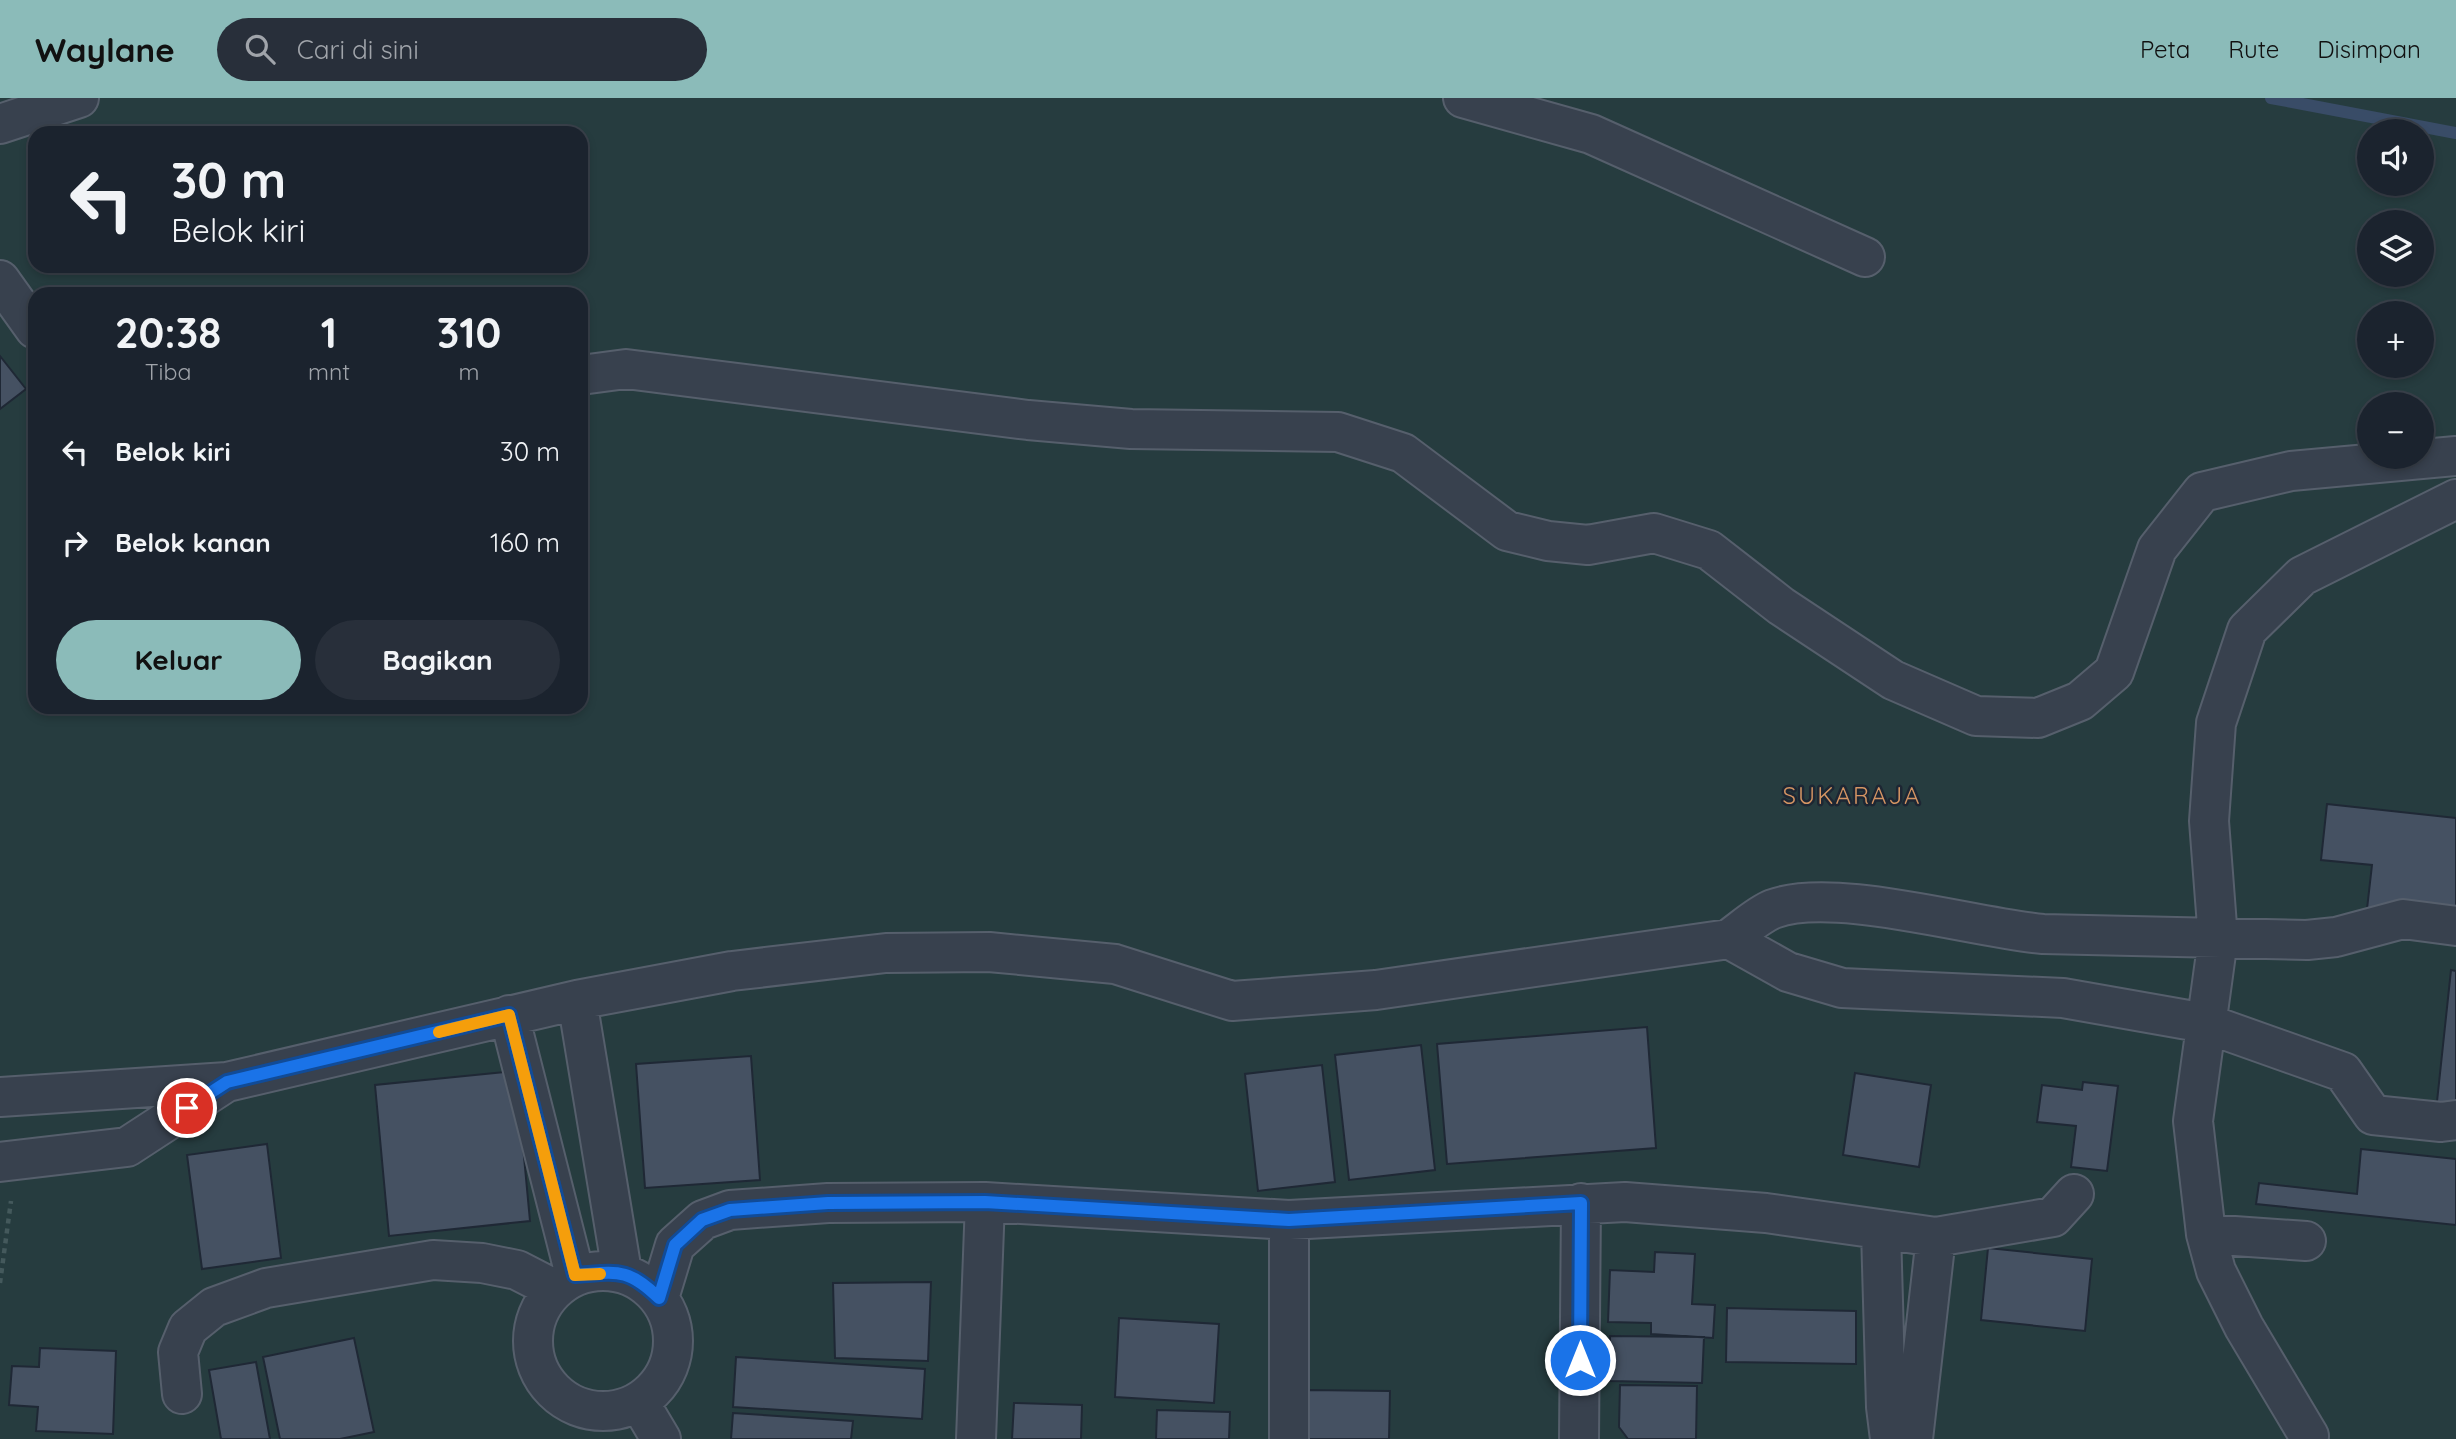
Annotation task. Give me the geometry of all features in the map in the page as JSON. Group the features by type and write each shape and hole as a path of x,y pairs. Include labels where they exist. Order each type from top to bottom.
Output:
{"street":[{"path":"0,124 79,98"},
{"path":"1464,98 1591,134 1865,257"},
{"path":"0,280 28,319"},
{"path":"588,374 626,369 1028,420 1131,429 1338,432 1403,453 1507,531 1548,541 1588,545 1654,533 1709,550 1781,606 1893,680 1976,716 2038,718 2080,701 2114,672 2157,549 2202,492 2291,471 2456,456"},
{"path":"2309,1436 2244,1327 2216,1271 2206,1234 2193,1121 2218,939 2209,821 2216,723 2247,630 2302,576 2456,499"},
{"path":"0,1097 227,1082 577,1000 745,969 886,953 989,952 1115,964 1232,1001 1376,990 1729,939 1773,909 1815,902 1853,903 2002,930 2218,939 2336,937 2403,919 2456,926"},
{"path":"1729,939 1788,972 1842,988 2063,998 2205,1023 2343,1072 2374,1115 2441,1122 2456,1120"},
{"path":"577,1000 622,1272"},
{"path":"509,1015 565,1282"},
{"path":"8,1162 127,1147 227,1082"},
{"path":"659,1298 675,1245 702,1220 730,1210 828,1203 985,1202 1289,1220 1625,1202 1766,1213 1936,1237 2053,1217 2074,1194"},
{"path":"976,1439 985,1202"},
{"path":"1579,1439 1581,1203"},
{"path":"1289,1220 1289,1439"},
{"path":"1881,1231 1886,1407 1890,1439"},
{"path":"2206,1234 2306,1241"},
{"path":"1913,1439 1936,1237"},
{"path":"182,1394 178,1352 188,1328 214,1307 266,1288 433,1260 482,1263 565,1282 622,1272 642,1282 659,1298 671,1325 672,1354 660,1382 639,1402 611,1411 582,1409 556,1395 538,1371 532,1342 537,1313 565,1282"},
{"path":"639,1402 661,1439"}],"path":[{"path":"0,1283 9,1222 8,1162"},
{"path":"0,1223 9,1222"}],"green space":[{"path":"0,98 2456,98 2456,1439 0,1439"}],"building":[{"path":"0,356 26,389 0,409"},
{"path":"2327,804 2456,818 2456,919 2367,909 2372,865 2321,860"},
{"path":"2451,970 2456,971 2456,1113 2436,1111"},
{"path":"1647,1027 1656,1148 1447,1164 1437,1044"},
{"path":"1421,1045 1435,1170 1349,1180 1335,1055"},
{"path":"751,1056 760,1180 645,1188 636,1064"},
{"path":"1322,1065 1335,1182 1258,1191 1245,1074"},
{"path":"516,1071 530,1221 389,1236 375,1085"},
{"path":"1855,1073 1931,1085 1919,1167 1843,1155"},
{"path":"2083,1082 2118,1086 2107,1171 2071,1167 2076,1126 2037,1122 2042,1085 2082,1090"},
{"path":"267,1144 281,1258 202,1269 187,1155"},
{"path":"2361,1149 2456,1159 2456,1225 2256,1204 2259,1183 2357,1194"},
{"path":"1988,1248 2092,1259 2085,1331 1981,1320"},
{"path":"1655,1252 1695,1254 1692,1304 1715,1305 1713,1338 1651,1334 1651,1323 1608,1322 1610,1270 1654,1272"},
{"path":"931,1282 928,1361 835,1358 833,1283"},
{"path":"1727,1308 1856,1311 1856,1364 1726,1362"},
{"path":"1119,1318 1219,1324 1214,1403 1115,1397"},
{"path":"1610,1336 1704,1337 1702,1383 1610,1381"},
{"path":"354,1338 374,1432 340,1439 280,1439 263,1357"},
{"path":"40,1348 116,1351 113,1434 36,1431 38,1407 9,1405 12,1366 39,1367"},
{"path":"736,1357 925,1369 922,1419 733,1407"},
{"path":"256,1362 270,1439 221,1439 209,1370"},
{"path":"1620,1385 1697,1386 1696,1439 1628,1439 1619,1427"},
{"path":"1308,1390 1390,1391 1389,1439 1307,1439"},
{"path":"1014,1403 1082,1405 1081,1439 1012,1439"},
{"path":"1157,1410 1230,1412 1229,1439 1156,1439"},
{"path":"733,1413 853,1421 851,1439 731,1439"}],"waterway":[{"path":"2271,98 2456,133"}],"slow traffic":[{"path":"439,1032 509,1015 575,1275 600,1274"}],"district":[{"name":"SUKARAJA","path":"1852,795"}],"route":[{"path":"187,1108 227,1082 509,1015 575,1275 622,1272 642,1282 659,1298 675,1245 702,1220 730,1210 828,1203 985,1202 1289,1220 1394,1216 1581,1203 1580,1360"}]}
